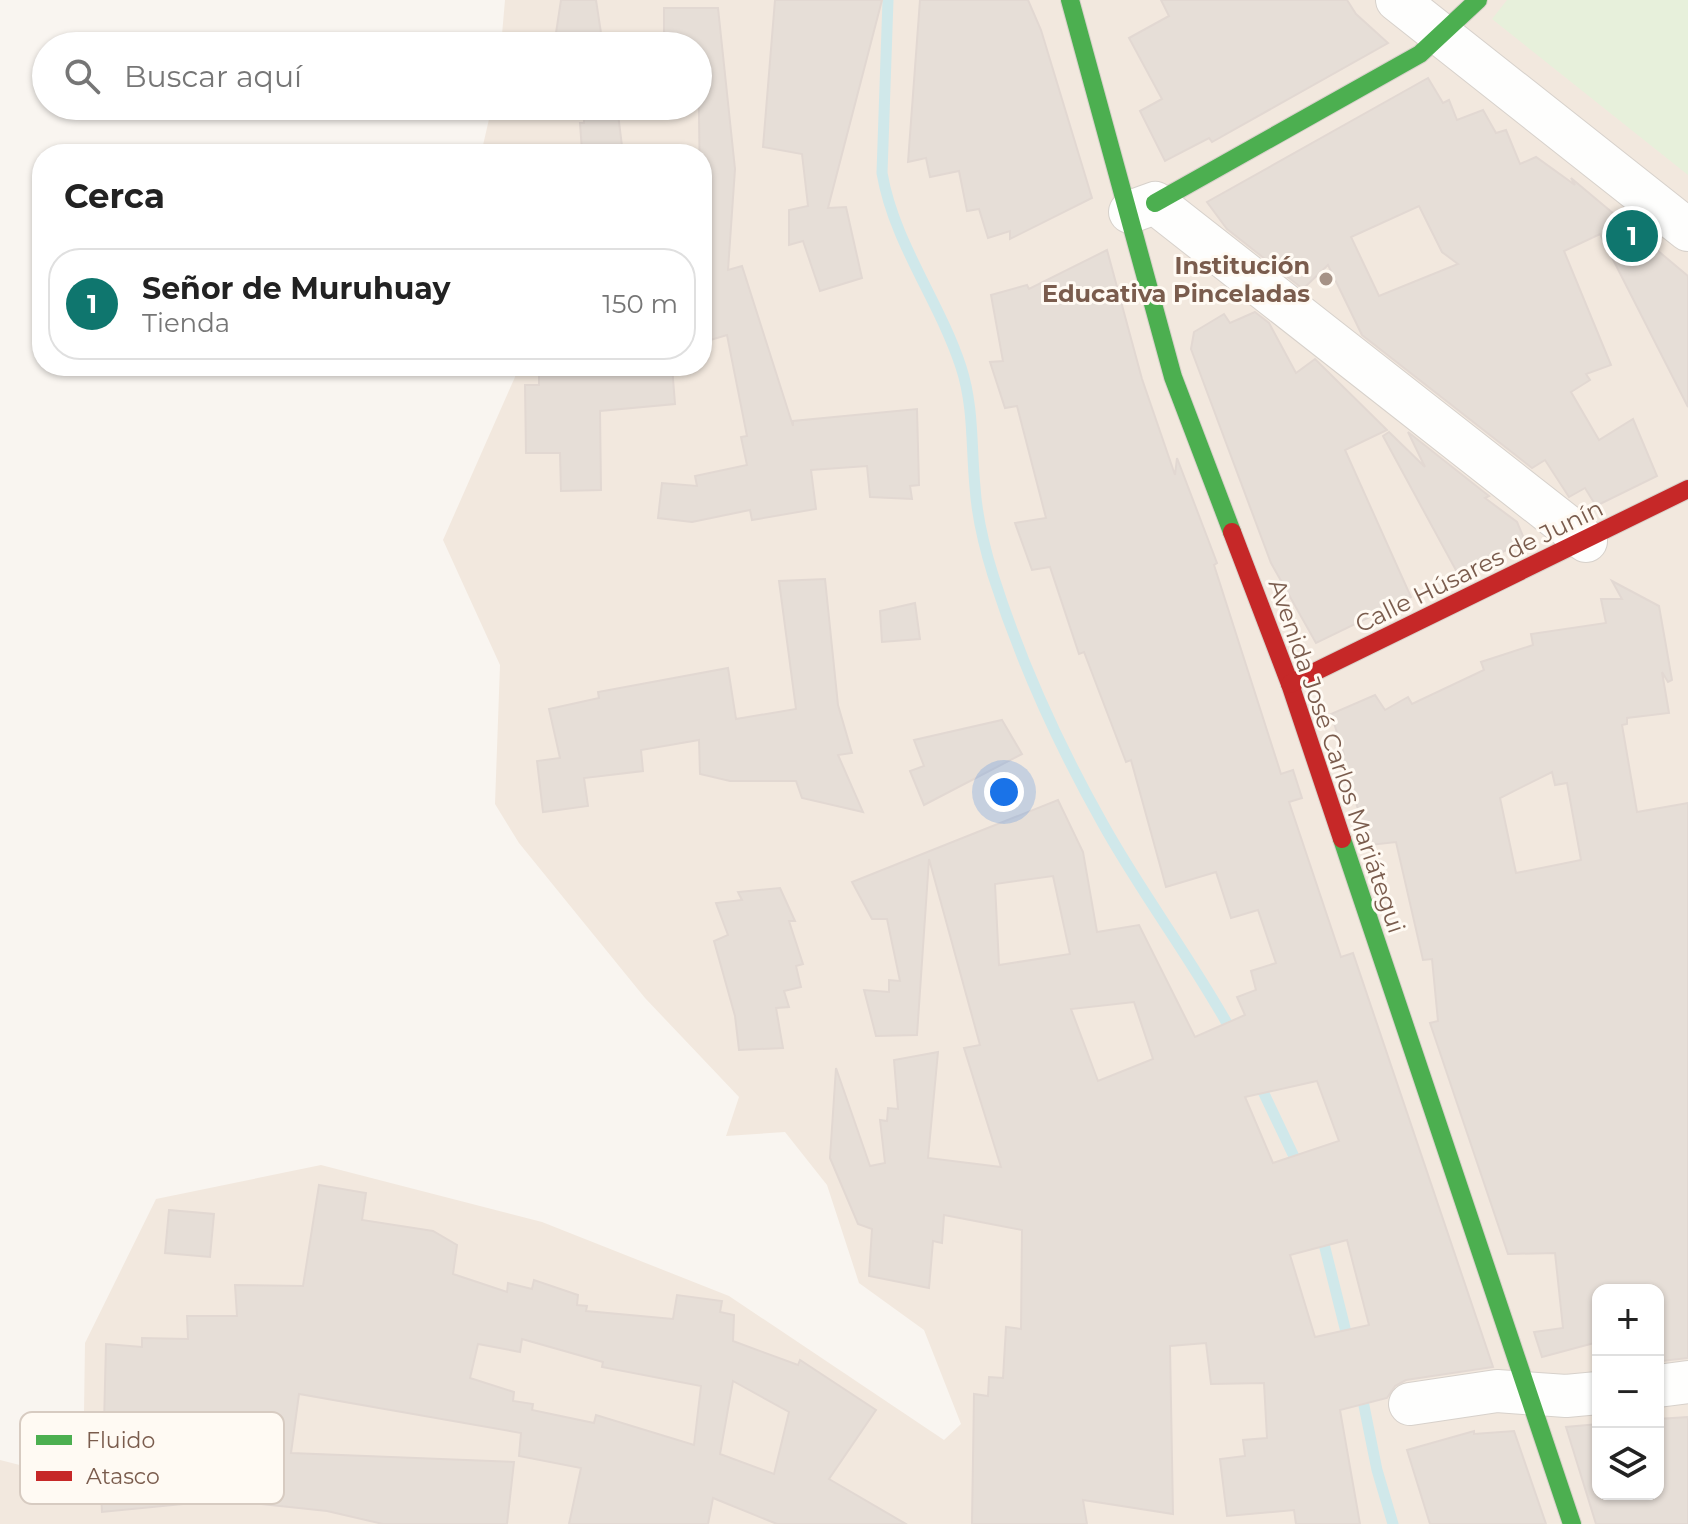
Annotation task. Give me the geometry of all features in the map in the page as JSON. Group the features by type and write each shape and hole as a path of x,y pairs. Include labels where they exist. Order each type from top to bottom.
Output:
{"street":[{"name":"Avenida José Carlos Mariátegui","path":"1070,0 1143,207 1145,284 1173,377 1290,684 1572,1524"},
{"path":"1397,0 1455,14 1688,196"},
{"path":"1455,14 1420,54 1143,207 1586,541"},
{"path":"1455,14 1688,230"},
{"name":"Calle Húsares de Junín","path":"1290,684 1688,489"},
{"path":"1664,1385 1688,1382"},
{"path":"1410,1404 1477,1393 1592,1393"}],"shaded area":[{"path":"505,0 1688,0 1688,1524 0,1524 0,1460 20,1465 20,1504 284,1504 284,1412 84,1412 85,1343 156,1199 321,1165 542,1222 729,1296 944,1440 961,1424 924,1330 859,1283 827,1185 785,1132 726,1136 739,1097 645,998 519,843 495,804 500,665 443,540 515,376 712,376 712,144 483,144 489,120 712,120 712,32 502,32"}],"green space":[{"path":"1507,0 1688,0 1688,175 1492,19"}],"building":[{"path":"561,0 596,0 601,32 556,32"},
{"path":"775,0 882,0 828,208 846,207 862,278 820,291 803,241 789,245 789,210 808,206 802,154 763,147"},
{"path":"920,0 1028,0 1041,30 1092,198 1010,239 1010,231 988,238 979,209 967,211 959,171 930,177 926,158 908,162"},
{"path":"1161,0 1347,0 1356,14 1388,43 1212,142 1209,138 1165,161 1140,111 1162,99 1129,38 1169,16"},
{"path":"664,8 718,8 735,169 728,270 742,266 793,426 793,421 917,409 919,485 910,486 912,499 870,497 867,466 811,470 816,509 752,520 750,510 692,522 658,518 662,483 697,486 695,476 747,465 741,437 747,436 727,335 712,340 712,144 699,144 699,120 712,120 712,32 664,32"},
{"path":"1428,78 1443,103 1449,100 1457,120 1483,110 1496,133 1506,130 1520,164 1536,157 1575,185 1571,178 1688,276 1688,407 1600,234 1564,251 1611,365 1586,374 1590,380 1571,392 1599,440 1633,419 1657,476 1596,506 1585,488 1569,497 1545,460 1532,468 1362,335 1328,265 1303,289 1227,229 1207,202","holes":["1419,206 1442,252 1458,264 1379,296 1351,237"]},
{"path":"584,120 619,120 622,144 582,144 580,123"},
{"path":"1107,250 1142,379 1175,475 1177,458 1217,563 1214,565 1281,774 1293,770 1302,798 1289,802 1341,957 1353,953 1493,1367 1406,1380 1395,1386 1387,1398 1340,1410 1360,1524 1296,1524 1294,1510 1227,1516 1220,1459 1245,1456 1243,1440 1267,1438 1264,1383 1211,1384 1206,1343 1170,1346 1173,1514 1083,1500 1087,1524 972,1524 974,1394 988,1396 989,1377 1003,1378 1006,1327 1021,1329 1022,1230 944,1215 942,1243 933,1241 929,1288 869,1276 872,1229 858,1224 830,1158 836,1068 870,1166 885,1163 880,1120 887,1121 888,1108 898,1109 894,1060 938,1052 928,1158 1001,1167 964,1048 980,1045 929,859 917,1035 876,1036 864,990 889,992 889,980 900,981 887,919 872,919 852,882 1058,800 1083,852 1097,932 1139,925 1195,1037 1245,1015 1237,997 1256,990 1251,971 1276,963 1258,910 1231,918 1216,872 1166,887 1131,760 1126,762 1084,652 1079,654 1050,567 1032,570 1015,523 1046,518 1017,406 1005,408 990,362 1003,361 991,295 1027,285 1029,289","holes":["1053,876 1070,954 999,965 995,884","1134,1002 1153,1059 1098,1081 1071,1009","1317,1081 1339,1141 1273,1163 1245,1097","1347,1240 1369,1325 1315,1337 1290,1255"]},
{"path":"1255,312 1269,323 1296,373 1315,359 1387,430 1345,450 1411,597 1316,643 1271,563 1191,349 1194,332 1224,314 1230,323"},
{"path":"539,376 673,376 675,404 600,411 601,490 561,491 560,453 526,453 525,385 539,385"},
{"path":"1389,432 1425,467 1408,432 1489,496 1485,498 1517,522 1525,541 1458,574 1383,436"},
{"path":"825,579 838,705 852,753 838,755 863,812 802,798 796,781 730,781 700,774 699,740 641,750 643,771 584,778 588,806 543,812 537,761 560,758 549,709 599,698 598,692 728,668 736,719 796,709 779,581"},
{"path":"1612,581 1659,606 1672,680 1668,682 1662,672 1669,713 1627,718 1627,724 1622,725 1637,812 1688,803 1688,1358 1664,1361 1664,1284 1592,1284 1592,1344 1542,1357 1534,1332 1563,1328 1555,1253 1508,1254 1430,1023 1438,1021 1432,959 1423,960 1396,842 1370,845 1340,755 1344,754 1331,714 1375,695 1385,710 1408,697 1412,704 1484,670 1481,662 1533,645 1531,634 1606,623 1601,599 1622,599","holes":["1552,772 1555,785 1567,783 1581,860 1516,873 1500,798"]},
{"path":"915,603 920,639 882,642 880,611"},
{"path":"1002,720 1022,754 924,805 910,771 924,766 914,740"},
{"path":"780,888 795,921 789,921 803,964 796,966 801,987 784,991 789,1007 776,1008 783,1048 739,1050 735,1016 714,941 728,935 716,903 742,900 738,892"},
{"path":"319,1185 366,1193 362,1220 433,1231 457,1245 453,1274 507,1292 508,1283 532,1289 534,1280 578,1295 577,1305 587,1306 586,1311 673,1319 677,1295 722,1301 720,1312 734,1315 733,1341 798,1365 800,1360 876,1410 829,1479 906,1524 777,1524 713,1498 708,1524 569,1524 581,1468 519,1456 521,1433 299,1394 291,1453 514,1462 507,1524 383,1524 327,1511 261,1504 284,1504 284,1412 104,1412 106,1344 142,1347 142,1338 188,1339 187,1316 237,1316 235,1285 303,1286","holes":["522,1339 603,1362 602,1367 701,1386 694,1445 596,1415 594,1423 532,1410 533,1404 513,1401 514,1392 470,1378 478,1344 520,1352","733,1381 789,1412 774,1474 720,1454"]},
{"path":"169,1210 214,1214 210,1257 165,1253"},
{"path":"1688,1417 1688,1524 1596,1524 1566,1427 1592,1425 1592,1500 1664,1500 1664,1419"},
{"path":"1474,1431 1474,1434 1514,1431 1546,1524 1430,1524 1407,1450"},
{"path":"102,1504 183,1504 102,1512"}],"waterway":[{"path":"888,0 882,173 896,223 961,367 970,412 977,510 993,575 1028,671 1087,794 1118,851 1233,1034"},
{"path":"1258,1081 1299,1167"},
{"path":"1321,1232 1349,1344"},
{"path":"1361,1391 1377,1470 1393,1524"}],"traffic: fast":[{"path":"1070,0 1173,377 1232,532"},
{"path":"1155,203 1420,54 1478,0"},
{"path":"1342,839 1572,1524"}],"traffic: jam":[{"path":"1290,684 1688,489"},
{"path":"1232,532 1290,684 1342,839"}],"place":[{"name":"Señor de Muruhuay","path":"1632,236"},
{"name":"Institución Educativa Pinceladas","path":"1326,279"}]}
